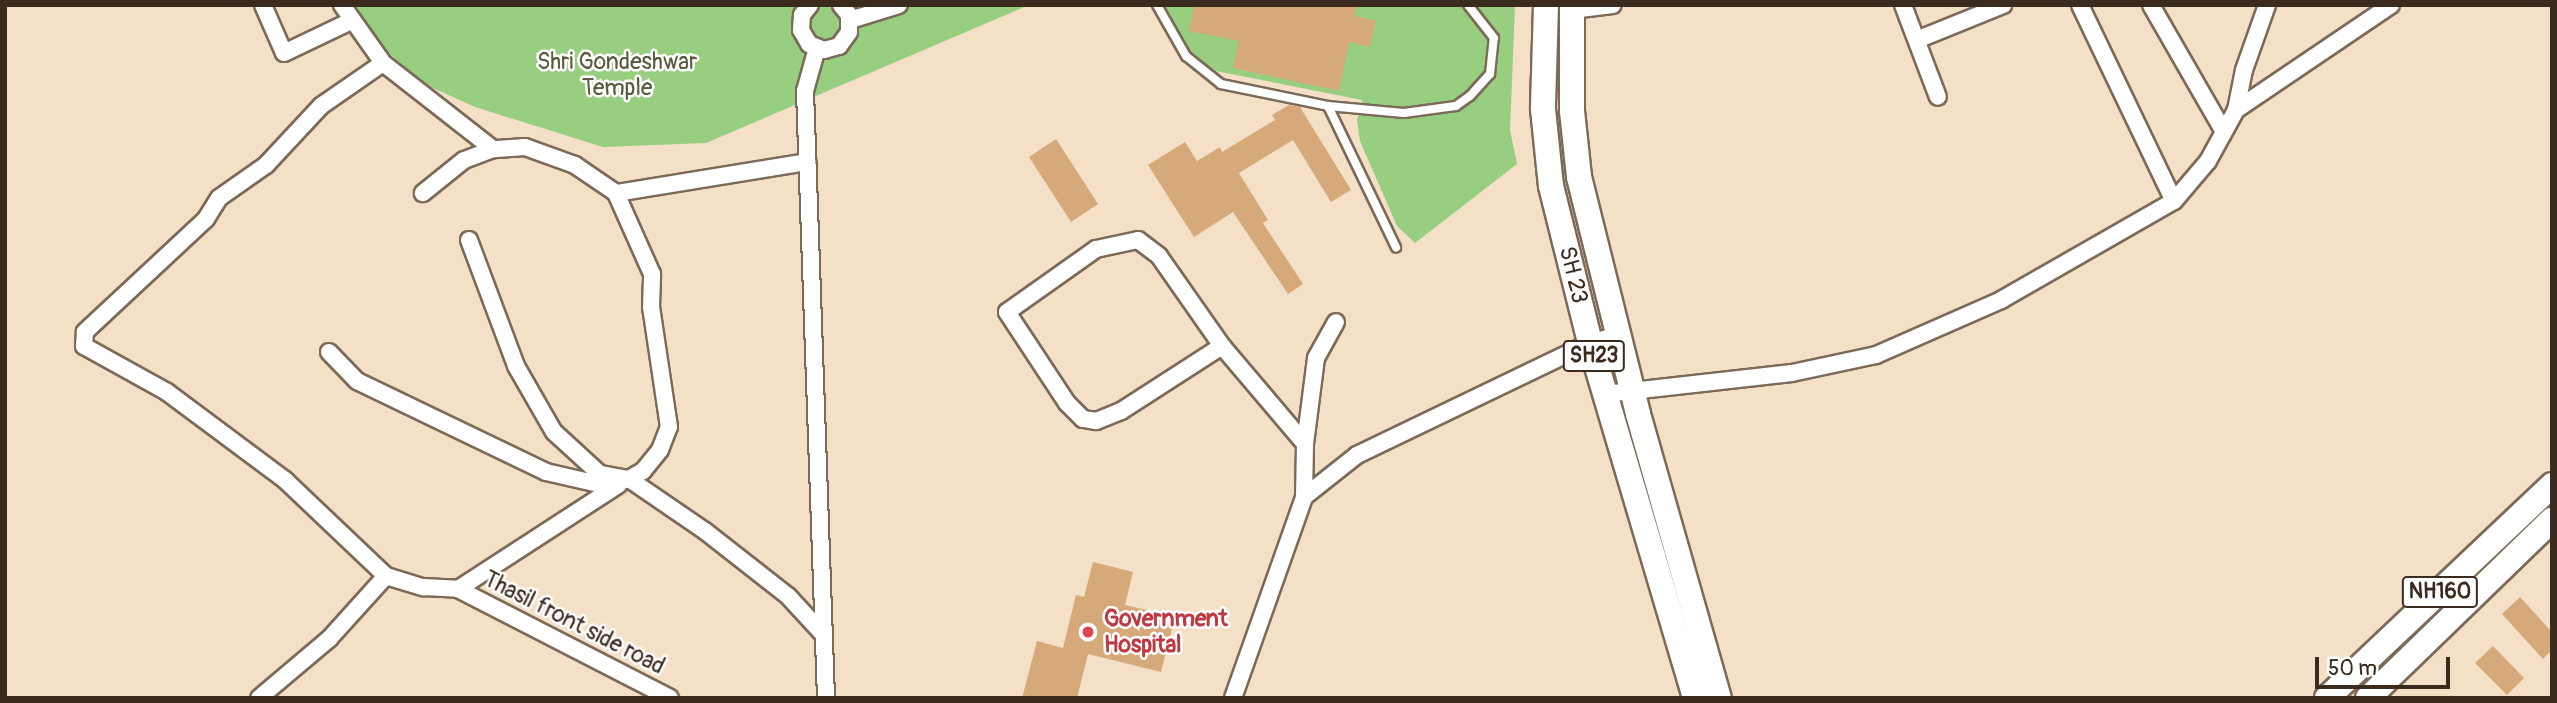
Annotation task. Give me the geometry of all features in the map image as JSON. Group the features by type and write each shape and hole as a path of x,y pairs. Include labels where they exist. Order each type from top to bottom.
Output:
{"main road":[{"name":"SH 23","path":"1546,5 1543,109 1551,186 1605,394 1677,595 1695,698"},
{"path":"1572,7 1572,59 1579,177 1631,389 1677,595 1719,698"},
{"path":"1544,58 1572,59"},
{"name":"NH160","path":"2327,698 2552,485"},
{"path":"2368,698 2552,520"}],"street":[{"path":"263,5 285,53 353,20"},
{"path":"342,5 383,63 493,149"},
{"path":"810,5 802,15 801,30 817,48 831,49 845,40 850,20 841,5"},
{"path":"850,20 899,5"},
{"path":"1572,7 1613,5"},
{"path":"1903,5 1919,40 1938,97"},
{"path":"1919,40 2003,5"},
{"path":"2080,5 2174,201"},
{"path":"2151,5 2224,132"},
{"path":"1605,394 1792,373 1876,355 1945,328 2052,274 2174,201 2208,161 2236,110 2244,71 2267,5"},
{"path":"2236,110 2391,5"},
{"path":"817,48 805,91 826,698"},
{"path":"383,63 321,106 266,165 219,198 206,219 85,332 84,346 167,392 285,480 386,576 423,587 458,589 643,471 660,450 669,427 651,307 652,274 617,193 575,165 525,147 493,149 464,160 423,193"},
{"path":"617,193 808,162"},
{"path":"469,240 516,366 554,432 600,474 629,479 788,596 824,635"},
{"path":"1222,346 1121,411 1096,421 1083,419 1067,403 1007,312 1097,249 1138,240 1158,256 1222,346 1305,444"},
{"path":"1233,698 1304,497 1305,444 1316,358 1336,322"},
{"path":"1304,497 1357,455 1590,343 1618,335"},
{"path":"329,352 357,381 546,472 599,484 629,479"},
{"path":"258,698 329,639 386,576"},
{"name":"Thasil front side road","path":"458,589 670,698"}],"lane":[{"path":"1157,5 1186,56 1222,84 1328,106 1404,113 1456,106 1470,96 1490,74 1494,38 1468,5"},
{"path":"1328,106 1396,247"}],"green space":[{"name":"Shri Gondeshwar Temple","path":"353,5 1029,5 706,143 603,147 475,107 422,83 377,42"},
{"path":"1163,5 1515,5 1510,130 1517,164 1415,243 1397,226 1360,141 1357,120 1362,100 1216,71 1186,50"}],"building":[{"path":"1194,5 1357,5 1355,16 1376,21 1370,47 1349,42 1339,91 1233,68 1239,41 1189,31"},
{"path":"1289,105 1300,107 1351,190 1331,202 1293,140 1239,173 1268,220 1263,223 1303,284 1288,294 1233,212 1194,237 1148,165 1185,142 1197,161 1220,147 1222,152 1275,120 1272,115"},
{"path":"1056,139 1098,204 1071,222 1029,157"},
{"path":"1093,562 1133,572 1125,605 1175,617 1161,672 1088,654 1077,698 1022,698 1037,641 1063,648 1076,595 1084,597"},
{"path":"2520,597 2552,632 2552,650 2543,659 2502,614"},
{"path":"2493,646 2524,678 2507,695 2475,663"}],"place":[{"name":"Government Hospital","path":"1088,632"}]}
